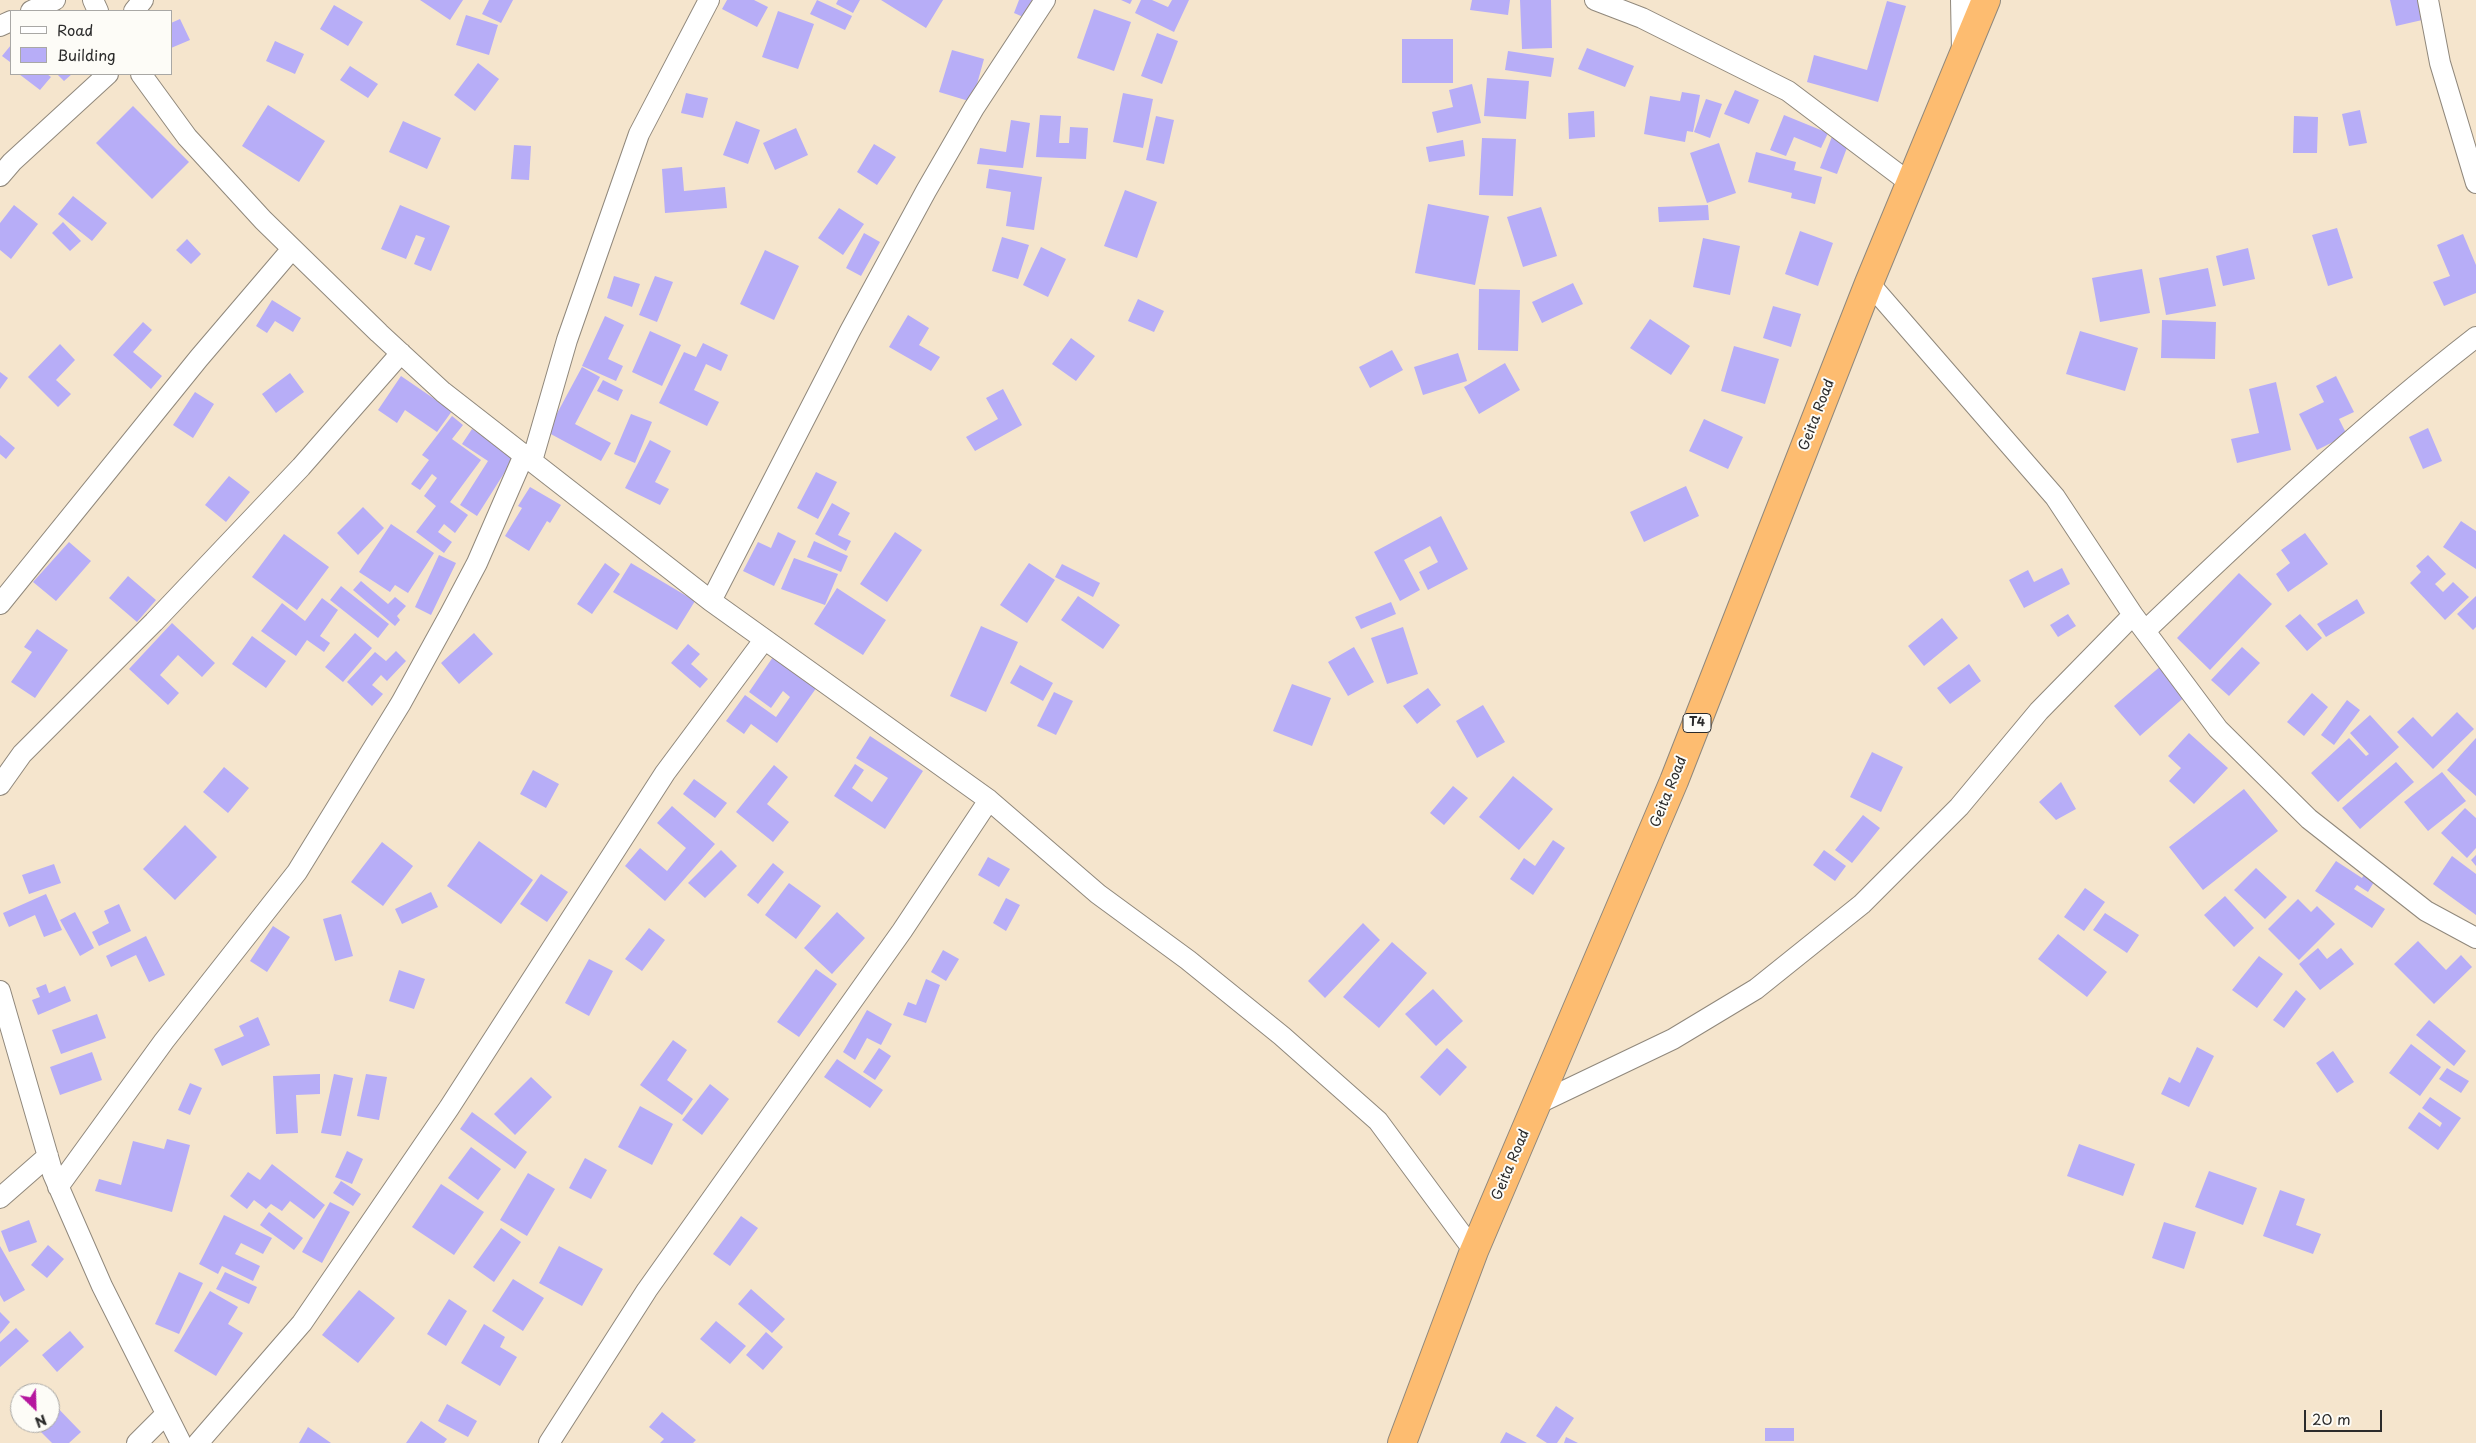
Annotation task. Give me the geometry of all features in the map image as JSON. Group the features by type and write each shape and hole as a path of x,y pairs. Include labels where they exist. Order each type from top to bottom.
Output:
{"highway":[{"name":"Geita Road","path":"1402,1443 1474,1251 1674,781 1869,283 1986,0"}],"street":[{"path":"33,10 55,0"},
{"path":"135,10 143,0"},
{"path":"58,1187 164,1041 297,872 401,702 450,614 528,458 567,340 640,134 709,0"},
{"path":"711,601 850,331 931,183 974,108 1045,0"},
{"path":"1595,0 1642,18 1788,91 1910,183"},
{"path":"1961,0 1962,56"},
{"path":"2428,0 2440,63 2476,183"},
{"path":"0,176 12,162 107,75"},
{"path":"142,75 186,137 292,249 443,392 711,601 989,800 1098,894 1188,960 1282,1036 1378,1120 1474,1251"},
{"path":"0,604 199,358 292,249"},
{"path":"1869,283 2055,497 2139,623 2218,729 2310,819 2426,911 2476,938"},
{"path":"1537,1104 1673,1039 1748,994 1862,904 1958,807 2039,711 2139,623 2241,540 2429,373 2476,337"},
{"path":"0,785 22,754 154,622 301,467 401,353"},
{"path":"198,1443 302,1323 449,1108 665,773 764,640"},
{"path":"549,1443 648,1290 902,931 989,800"},
{"path":"0,991 58,1187 102,1286 181,1443"},
{"path":"0,1198 48,1156"},
{"path":"136,1443 166,1414"}],"building":[{"path":"420,0 463,0 450,20"},
{"path":"489,0 513,0 501,23 482,14"},
{"path":"727,0 754,0 768,7 757,27 722,9"},
{"path":"817,0 852,16 845,30 810,14"},
{"path":"838,0 860,0 853,13 836,4"},
{"path":"881,0 943,0 926,28"},
{"path":"1019,0 1035,0 1028,19 1014,13"},
{"path":"1121,0 1132,0 1130,4"},
{"path":"1141,0 1152,0 1168,7 1172,0 1189,0 1174,32 1135,13"},
{"path":"1472,0 1510,0 1508,15 1470,10"},
{"path":"1520,0 1551,0 1552,48 1522,49"},
{"path":"2390,0 2427,0 2431,18 2396,26"},
{"path":"1887,1 1906,6 1878,102 1807,82 1814,55 1867,70"},
{"path":"334,5 363,22 348,46 320,29"},
{"path":"1094,9 1131,22 1114,71 1077,58"},
{"path":"778,11 814,24 798,69 762,57"},
{"path":"466,15 498,25 489,55 456,45"},
{"path":"180,19 190,40 172,48 172,23"},
{"path":"1157,33 1178,41 1162,84 1141,76"},
{"path":"1402,39 1453,39 1453,83 1402,83"},
{"path":"275,41 304,54 295,74 266,61"},
{"path":"10,46 10,62 2,56"},
{"path":"1587,48 1634,66 1625,87 1578,69"},
{"path":"952,50 984,59 972,102 939,92"},
{"path":"1508,51 1554,58 1551,77 1505,70"},
{"path":"478,63 499,79 475,111 454,95"},
{"path":"350,66 378,84 368,98 340,80"},
{"path":"20,75 48,75 51,77 40,90"},
{"path":"58,75 71,75 64,81"},
{"path":"1487,78 1529,81 1526,119 1484,116"},
{"path":"1472,84 1481,123 1437,133 1432,112 1453,107 1449,90"},
{"path":"1735,90 1759,100 1749,124 1724,114"},
{"path":"1682,92 1700,95 1693,132 1687,131 1685,142 1644,134 1650,96 1680,101"},
{"path":"686,93 708,98 703,118 681,113"},
{"path":"1123,93 1153,99 1143,148 1113,142"},
{"path":"1706,99 1722,104 1710,138 1694,132"},
{"path":"268,105 325,141 299,182 242,146"},
{"path":"133,106 189,162 152,199 96,143"},
{"path":"2360,110 2367,143 2349,146 2342,114"},
{"path":"1594,111 1595,137 1569,139 1568,113"},
{"path":"1040,115 1061,116 1059,143 1069,143 1070,127 1088,128 1086,159 1036,157"},
{"path":"1784,115 1828,133 1821,148 1794,137 1786,156 1770,150"},
{"path":"1156,116 1174,120 1164,164 1146,160"},
{"path":"2294,116 2318,117 2317,153 2293,153"},
{"path":"1011,120 1030,123 1023,168 977,164 980,148 1006,152"},
{"path":"403,121 441,138 427,169 389,152"},
{"path":"736,121 760,130 748,164 723,155"},
{"path":"1836,126 1853,132 1837,174 1820,168"},
{"path":"796,128 808,155 775,170 763,143"},
{"path":"1482,138 1516,139 1513,196 1479,195"},
{"path":"1463,140 1465,156 1429,162 1426,147"},
{"path":"1719,143 1736,193 1707,203 1690,153"},
{"path":"874,144 896,157 877,185 857,172"},
{"path":"514,145 531,146 529,180 511,179"},
{"path":"1756,152 1796,162 1794,170 1822,177 1815,204 1791,198 1792,193 1748,182"},
{"path":"682,167 684,191 725,187 727,208 665,213 662,169"},
{"path":"989,169 1042,177 1034,230 1006,226 1011,192 986,188"},
{"path":"1125,190 1157,202 1137,258 1104,246"},
{"path":"73,196 107,223 92,241 58,214"},
{"path":"1428,204 1489,216 1475,285 1415,273"},
{"path":"14,205 38,224 11,259 0,250 0,223"},
{"path":"400,205 450,226 431,271 414,264 425,238 416,235 406,259 381,249"},
{"path":"1708,205 1709,220 1659,222 1658,207"},
{"path":"1541,207 1557,256 1523,267 1507,217"},
{"path":"839,208 864,224 843,255 818,238"},
{"path":"63,222 81,241 70,251 52,233"},
{"path":"2337,228 2353,278 2328,286 2312,235"},
{"path":"1800,231 1833,243 1818,286 1785,274"},
{"path":"864,233 880,242 861,276 846,268"},
{"path":"2463,234 2476,265 2476,293 2444,306 2433,282 2450,276 2437,245"},
{"path":"1002,237 1029,245 1018,279 992,271"},
{"path":"1703,238 1740,246 1730,295 1693,287"},
{"path":"187,239 201,254 191,264 176,250"},
{"path":"1041,247 1066,259 1048,297 1023,285"},
{"path":"2248,248 2255,279 2223,286 2216,256"},
{"path":"765,250 799,266 774,320 740,304"},
{"path":"2208,268 2216,306 2166,315 2159,278"},
{"path":"2142,269 2150,313 2100,322 2092,278"},
{"path":"614,276 640,284 632,307 607,298"},
{"path":"655,276 673,282 657,322 639,315"},
{"path":"1573,283 1583,304 1542,323 1532,302"},
{"path":"1479,289 1520,290 1518,351 1478,350"},
{"path":"1138,299 1164,311 1154,332 1128,321"},
{"path":"272,300 301,318 293,332 275,321 267,333 256,326"},
{"path":"1773,306 1801,314 1791,347 1763,338"},
{"path":"908,315 929,328 919,345 940,357 931,371 889,347"},
{"path":"605,316 624,325 608,359 623,366 616,381 582,366"},
{"path":"1650,319 1690,346 1671,375 1630,348"},
{"path":"2162,320 2216,322 2215,359 2161,358"},
{"path":"143,322 152,330 133,352 162,376 151,389 113,355"},
{"path":"650,331 681,345 662,386 632,372"},
{"path":"2080,331 2138,348 2125,391 2066,374"},
{"path":"1071,338 1095,356 1076,381 1052,364"},
{"path":"703,343 728,355 721,371 706,364 694,390 719,402 707,426 659,403 684,352 696,357"},
{"path":"60,344 75,360 56,380 71,394 58,407 28,377"},
{"path":"1734,346 1779,359 1765,404 1721,391"},
{"path":"1392,350 1403,370 1370,388 1359,367"},
{"path":"1458,353 1467,381 1423,395 1414,367"},
{"path":"1505,363 1520,390 1479,414 1464,387"},
{"path":"582,367 600,377 575,424 611,443 601,461 547,432"},
{"path":"0,372 8,378 0,389"},
{"path":"290,373 304,392 276,413 262,394"},
{"path":"401,376 452,411 437,432 405,410 397,423 378,410"},
{"path":"2336,376 2354,412 2339,419 2347,435 2317,450 2299,414 2324,402 2316,386"},
{"path":"603,380 623,390 618,401 597,391"},
{"path":"2276,382 2291,450 2237,463 2231,439 2259,433 2249,389"},
{"path":"1003,389 1022,425 975,451 966,437 998,419 986,398"},
{"path":"195,392 214,404 193,438 173,425"},
{"path":"631,414 652,422 635,463 614,454"},
{"path":"452,416 463,425 452,439 481,460 450,502 468,515 455,533 444,524 438,532 452,542 444,553 416,532 436,506 424,496 437,478 432,474 420,490 411,484 429,460 422,455"},
{"path":"1704,419 1743,437 1728,469 1689,451"},
{"path":"2428,428 2442,461 2423,469 2409,437"},
{"path":"472,429 515,456 477,516 460,505 488,461 462,444"},
{"path":"0,435 15,448 6,459 0,454"},
{"path":"650,440 671,451 655,482 669,489 660,505 625,488"},
{"path":"816,472 837,482 818,519 797,508"},
{"path":"229,476 250,492 226,522 205,505"},
{"path":"1686,486 1699,516 1644,542 1630,512"},
{"path":"530,487 561,505 550,523 547,521 529,551 505,536 522,508 518,506"},
{"path":"832,503 850,513 838,535 851,541 846,551 815,534"},
{"path":"363,507 384,528 358,555 337,533"},
{"path":"1441,516 1468,569 1428,590 1419,572 1438,562 1430,546 1404,560 1420,590 1400,601 1374,552"},
{"path":"2461,521 2476,531 2476,569 2443,547"},
{"path":"391,524 434,553 408,593 395,585 390,592 359,572"},
{"path":"778,532 796,541 774,586 743,571 758,542 771,548"},
{"path":"895,532 922,550 887,602 860,584"},
{"path":"2305,533 2328,564 2288,592 2276,574 2290,563 2281,550"},
{"path":"284,534 329,567 297,610 252,577"},
{"path":"814,541 848,556 841,572 807,557"},
{"path":"69,542 91,561 56,601 33,582"},
{"path":"439,555 456,563 431,615 415,607"},
{"path":"2428,555 2446,574 2435,584 2443,592 2453,582 2469,597 2445,620 2410,583 2421,572 2416,566"},
{"path":"794,558 838,574 825,605 781,589"},
{"path":"605,563 620,574 592,614 577,604"},
{"path":"631,563 695,601 677,630 613,592"},
{"path":"1029,563 1055,580 1027,623 1000,605"},
{"path":"1062,564 1100,583 1093,597 1055,577"},
{"path":"2062,568 2070,584 2024,608 2009,580 2028,570 2034,582"},
{"path":"2239,573 2272,604 2210,670 2177,638"},
{"path":"128,576 156,600 137,622 109,598"},
{"path":"361,581 388,604 395,597 406,606 397,616 400,620 395,626 353,590"},
{"path":"341,586 389,624 378,638 330,600"},
{"path":"837,588 886,620 863,655 814,624"},
{"path":"1078,596 1120,625 1103,649 1061,620"},
{"path":"2476,596 2476,627 2473,630 2457,614"},
{"path":"322,598 338,610 320,636 330,643 324,652 307,640 296,656 261,631 282,603 305,621"},
{"path":"2357,599 2365,613 2326,637 2317,624"},
{"path":"1391,602 1396,614 1361,629 1355,617"},
{"path":"2068,614 2076,626 2058,637 2050,625"},
{"path":"2300,614 2322,638 2307,651 2285,626"},
{"path":"1942,618 1958,638 1924,666 1908,646"},
{"path":"172,623 215,663 202,677 178,655 160,675 179,693 168,705 129,669"},
{"path":"981,626 1018,642 986,712 950,696"},
{"path":"1403,627 1418,674 1387,684 1371,638"},
{"path":"37,629 68,650 35,698 11,682 32,652 24,647"},
{"path":"355,633 372,648 343,682 325,667"},
{"path":"474,633 493,654 459,684 441,663"},
{"path":"252,636 286,661 266,688 232,664"},
{"path":"688,644 700,654 691,664 708,679 700,688 671,663"},
{"path":"1354,647 1374,682 1348,696 1328,662"},
{"path":"2242,647 2260,663 2229,696 2211,680"},
{"path":"396,651 406,661 387,681 381,675 372,685 383,694 372,706 347,682 375,652 386,661"},
{"path":"773,657 817,687 777,743 751,724 744,734 726,721 745,695 776,717 790,697 783,691 771,708 749,692"},
{"path":"1969,664 1981,681 1950,704 1937,688"},
{"path":"1020,665 1053,683 1043,701 1010,683"},
{"path":"2162,665 2188,694 2140,736 2114,706"},
{"path":"1292,684 1331,698 1312,746 1273,731"},
{"path":"1428,688 1441,705 1417,724 1403,706"},
{"path":"1054,692 1073,701 1056,735 1037,726"},
{"path":"2312,693 2328,707 2304,736 2287,722"},
{"path":"2347,700 2360,710 2334,745 2321,735"},
{"path":"1483,705 1505,742 1477,758 1456,721"},
{"path":"2457,712 2474,729 2433,769 2397,732 2413,717 2432,737"},
{"path":"2370,715 2399,747 2338,802 2311,773 2349,738 2366,756 2369,754 2350,733"},
{"path":"2189,733 2228,768 2194,804 2169,781 2181,768 2168,756"},
{"path":"870,736 923,771 885,829 834,796 855,764 864,770 852,788 872,802 888,778 856,758"},
{"path":"2476,738 2476,796 2447,770"},
{"path":"1872,752 1903,767 1881,812 1850,797"},
{"path":"2396,762 2414,782 2360,829 2342,808"},
{"path":"774,765 788,777 767,804 789,822 773,842 736,812"},
{"path":"224,767 249,788 228,813 203,792"},
{"path":"533,770 559,784 546,808 520,794"},
{"path":"2442,772 2466,801 2428,831 2404,802"},
{"path":"1513,776 1553,809 1519,850 1479,817"},
{"path":"694,779 727,803 715,818 683,794"},
{"path":"2061,782 2076,809 2056,820 2039,802"},
{"path":"1453,786 1468,798 1444,825 1430,813"},
{"path":"2244,789 2278,831 2203,890 2169,847"},
{"path":"672,806 715,844 665,901 625,866 640,848 667,871 686,848 657,823"},
{"path":"2465,808 2476,818 2476,848 2467,858 2441,833"},
{"path":"1863,815 1880,828 1852,863 1835,850"},
{"path":"185,825 217,857 175,900 143,869"},
{"path":"1553,840 1565,848 1533,895 1510,879 1524,858 1535,866"},
{"path":"479,841 533,880 501,924 447,886"},
{"path":"382,842 413,866 383,906 351,882"},
{"path":"721,850 737,866 705,898 688,883"},
{"path":"1824,850 1846,866 1835,881 1813,865"},
{"path":"2476,855 2476,866 2471,860"},
{"path":"2452,856 2476,874 2476,915 2433,884"},
{"path":"988,857 1010,869 999,887 978,875"},
{"path":"2336,861 2362,878 2367,870 2377,877 2368,892 2357,885 2354,889 2385,909 2372,928 2315,891"},
{"path":"773,863 784,872 758,904 747,895"},
{"path":"54,864 61,883 29,894 22,875"},
{"path":"2256,868 2287,897 2265,919 2234,890"},
{"path":"541,874 568,892 547,922 520,904"},
{"path":"789,883 821,906 796,939 765,915"},
{"path":"2085,888 2105,902 2084,931 2064,917"},
{"path":"431,892 438,907 402,924 395,909"},
{"path":"46,894 62,930 44,937 35,915 9,927 3,913"},
{"path":"2225,896 2254,928 2234,947 2204,915"},
{"path":"1006,898 1020,905 1006,931 993,923"},
{"path":"2298,899 2311,912 2317,906 2335,924 2299,960 2268,929"},
{"path":"119,904 131,931 99,946 92,932 109,923 104,911"},
{"path":"75,912 94,948 80,956 60,920"},
{"path":"837,912 865,938 832,974 804,948"},
{"path":"2105,913 2139,935 2127,953 2093,930"},
{"path":"341,914 353,956 335,961 323,919"},
{"path":"1363,923 1380,940 1325,998 1308,981"},
{"path":"273,926 290,937 267,972 250,961"},
{"path":"649,928 665,940 642,971 625,959"},
{"path":"2058,934 2107,972 2087,997 2038,959"},
{"path":"146,936 165,975 149,982 136,955 111,967 106,956"},
{"path":"2418,941 2446,970 2461,955 2472,967 2434,1004 2394,964"},
{"path":"1392,942 1427,973 1379,1028 1343,997"},
{"path":"2318,948 2327,959 2341,948 2354,964 2320,990 2299,964"},
{"path":"943,950 959,959 946,981 931,972"},
{"path":"2259,956 2283,974 2257,1008 2232,990"},
{"path":"589,959 613,971 589,1016 565,1003"},
{"path":"816,969 837,984 799,1037 777,1022"},
{"path":"399,970 425,979 414,1009 389,1001"},
{"path":"926,979 940,985 926,1023 903,1015 908,1002 916,1005"},
{"path":"46,984 49,993 65,986 71,1001 38,1015 32,1000 40,997 36,988"},
{"path":"1433,989 1463,1021 1436,1046 1405,1014"},
{"path":"2296,990 2306,999 2284,1028 2273,1020"},
{"path":"867,1010 892,1024 881,1045 867,1038 855,1060 843,1052"},
{"path":"97,1014 106,1038 61,1054 52,1030"},
{"path":"258,1017 270,1045 222,1066 214,1049 244,1036 239,1026"},
{"path":"2429,1020 2466,1051 2454,1066 2416,1035"},
{"path":"673,1040 687,1050 667,1080 693,1099 682,1115 640,1085"},
{"path":"2411,1044 2441,1067 2420,1096 2389,1073"},
{"path":"2197,1047 2214,1056 2189,1107 2161,1094 2169,1077 2180,1083"},
{"path":"879,1048 891,1056 875,1080 863,1072"},
{"path":"1447,1048 1467,1067 1440,1096 1420,1077"},
{"path":"2333,1051 2354,1082 2337,1093 2316,1063"},
{"path":"92,1052 102,1080 60,1095 50,1067"},
{"path":"837,1059 883,1090 870,1108 824,1077"},
{"path":"2447,1068 2469,1081 2461,1093 2439,1079"},
{"path":"320,1074 320,1094 296,1095 298,1133 276,1134 273,1076"},
{"path":"334,1074 353,1078 341,1136 321,1133"},
{"path":"366,1074 387,1077 379,1120 357,1116"},
{"path":"531,1077 552,1097 515,1135 494,1114"},
{"path":"190,1083 202,1088 190,1115 178,1110"},
{"path":"710,1084 729,1099 702,1135 682,1120"},
{"path":"2430,1097 2461,1118 2438,1150 2408,1128 2419,1112 2440,1127 2442,1123 2422,1108"},
{"path":"640,1106 673,1124 652,1165 618,1147"},
{"path":"472,1112 527,1152 515,1169 460,1129"},
{"path":"167,1139 190,1145 172,1212 95,1191 99,1179 121,1185 133,1141 164,1149"},
{"path":"2079,1144 2135,1164 2123,1196 2067,1176"},
{"path":"471,1147 501,1169 478,1200 448,1178"},
{"path":"347,1151 363,1159 352,1184 335,1177"},
{"path":"585,1158 607,1170 591,1199 569,1188"},
{"path":"272,1164 325,1205 314,1219 290,1201 282,1211 271,1204 266,1209 254,1200 247,1209 230,1196 248,1172 260,1180"},
{"path":"2209,1171 2257,1188 2243,1225 2195,1207"},
{"path":"528,1173 555,1189 527,1236 500,1220"},
{"path":"341,1181 361,1194 353,1206 333,1193"},
{"path":"441,1184 484,1212 454,1255 412,1227"},
{"path":"2280,1190 2305,1199 2296,1225 2321,1234 2313,1254 2263,1236"},
{"path":"330,1202 350,1212 322,1263 302,1252"},
{"path":"269,1212 303,1238 294,1250 260,1225"},
{"path":"224,1215 272,1238 263,1254 241,1243 235,1254 260,1266 253,1281 222,1266 218,1274 199,1264"},
{"path":"741,1216 758,1228 730,1266 713,1254"},
{"path":"29,1220 37,1242 9,1252 1,1231"},
{"path":"2164,1222 2196,1232 2184,1269 2152,1258"},
{"path":"501,1228 521,1242 494,1282 473,1267"},
{"path":"48,1245 64,1259 47,1278 31,1265"},
{"path":"0,1246 25,1290 4,1302 0,1295"},
{"path":"559,1246 603,1269 582,1306 539,1283"},
{"path":"179,1272 203,1283 179,1334 155,1324"},
{"path":"225,1272 257,1287 249,1304 216,1289"},
{"path":"513,1279 544,1298 523,1331 492,1311"},
{"path":"751,1289 785,1319 772,1333 738,1304"},
{"path":"359,1290 395,1318 358,1363 322,1335"},
{"path":"210,1291 238,1307 228,1324 243,1333 216,1376 174,1351"},
{"path":"449,1299 467,1311 446,1346 427,1334"},
{"path":"0,1312 10,1322 0,1334"},
{"path":"716,1321 746,1346 730,1364 700,1339"},
{"path":"484,1324 505,1337 500,1347 517,1357 500,1386 461,1363"},
{"path":"16,1328 29,1341 0,1367 0,1342"},
{"path":"70,1331 84,1347 57,1372 42,1355"},
{"path":"766,1332 783,1347 763,1370 746,1355"},
{"path":"447,1404 477,1421 468,1437 438,1421"},
{"path":"1556,1406 1574,1418 1557,1443 1547,1443 1536,1436"},
{"path":"60,1410 81,1432 69,1443 52,1443 42,1433 60,1433"},
{"path":"662,1412 696,1440 693,1443 660,1443 664,1439 649,1427"},
{"path":"421,1421 447,1439 444,1443 406,1443"},
{"path":"308,1427 331,1443 299,1443"},
{"path":"1765,1428 1794,1428 1794,1441 1765,1441"},
{"path":"1506,1432 1527,1443 1500,1443"},
{"path":"1566,1437 1578,1443 1564,1443"}]}
